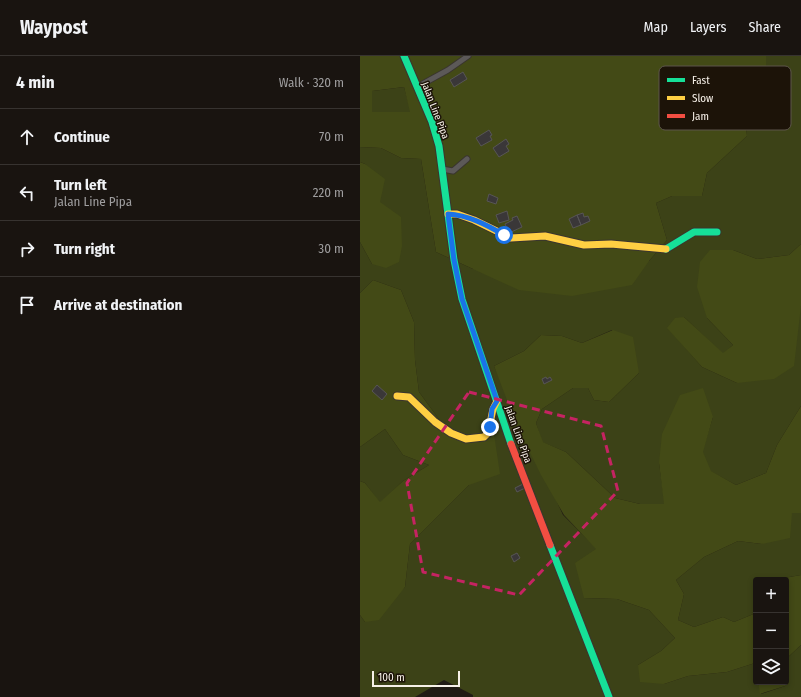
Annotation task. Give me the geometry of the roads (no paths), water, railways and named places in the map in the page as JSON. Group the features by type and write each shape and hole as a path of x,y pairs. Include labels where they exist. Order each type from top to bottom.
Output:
{"main road":[{"name":"Jalan Line Pipa","path":"404,56 432,122 439,146 454,260 462,299 513,449 608,697"},
{"path":"448,214 457,214 474,220 511,238 545,236 584,245 611,244 666,249 694,232 716,232"},
{"path":"397,396 409,398 435,422 451,433 466,439 479,438 488,433 492,409 497,401"}],"street":[{"path":"417,87 448,70 468,56"},
{"path":"442,169 454,170 467,159"}]}
